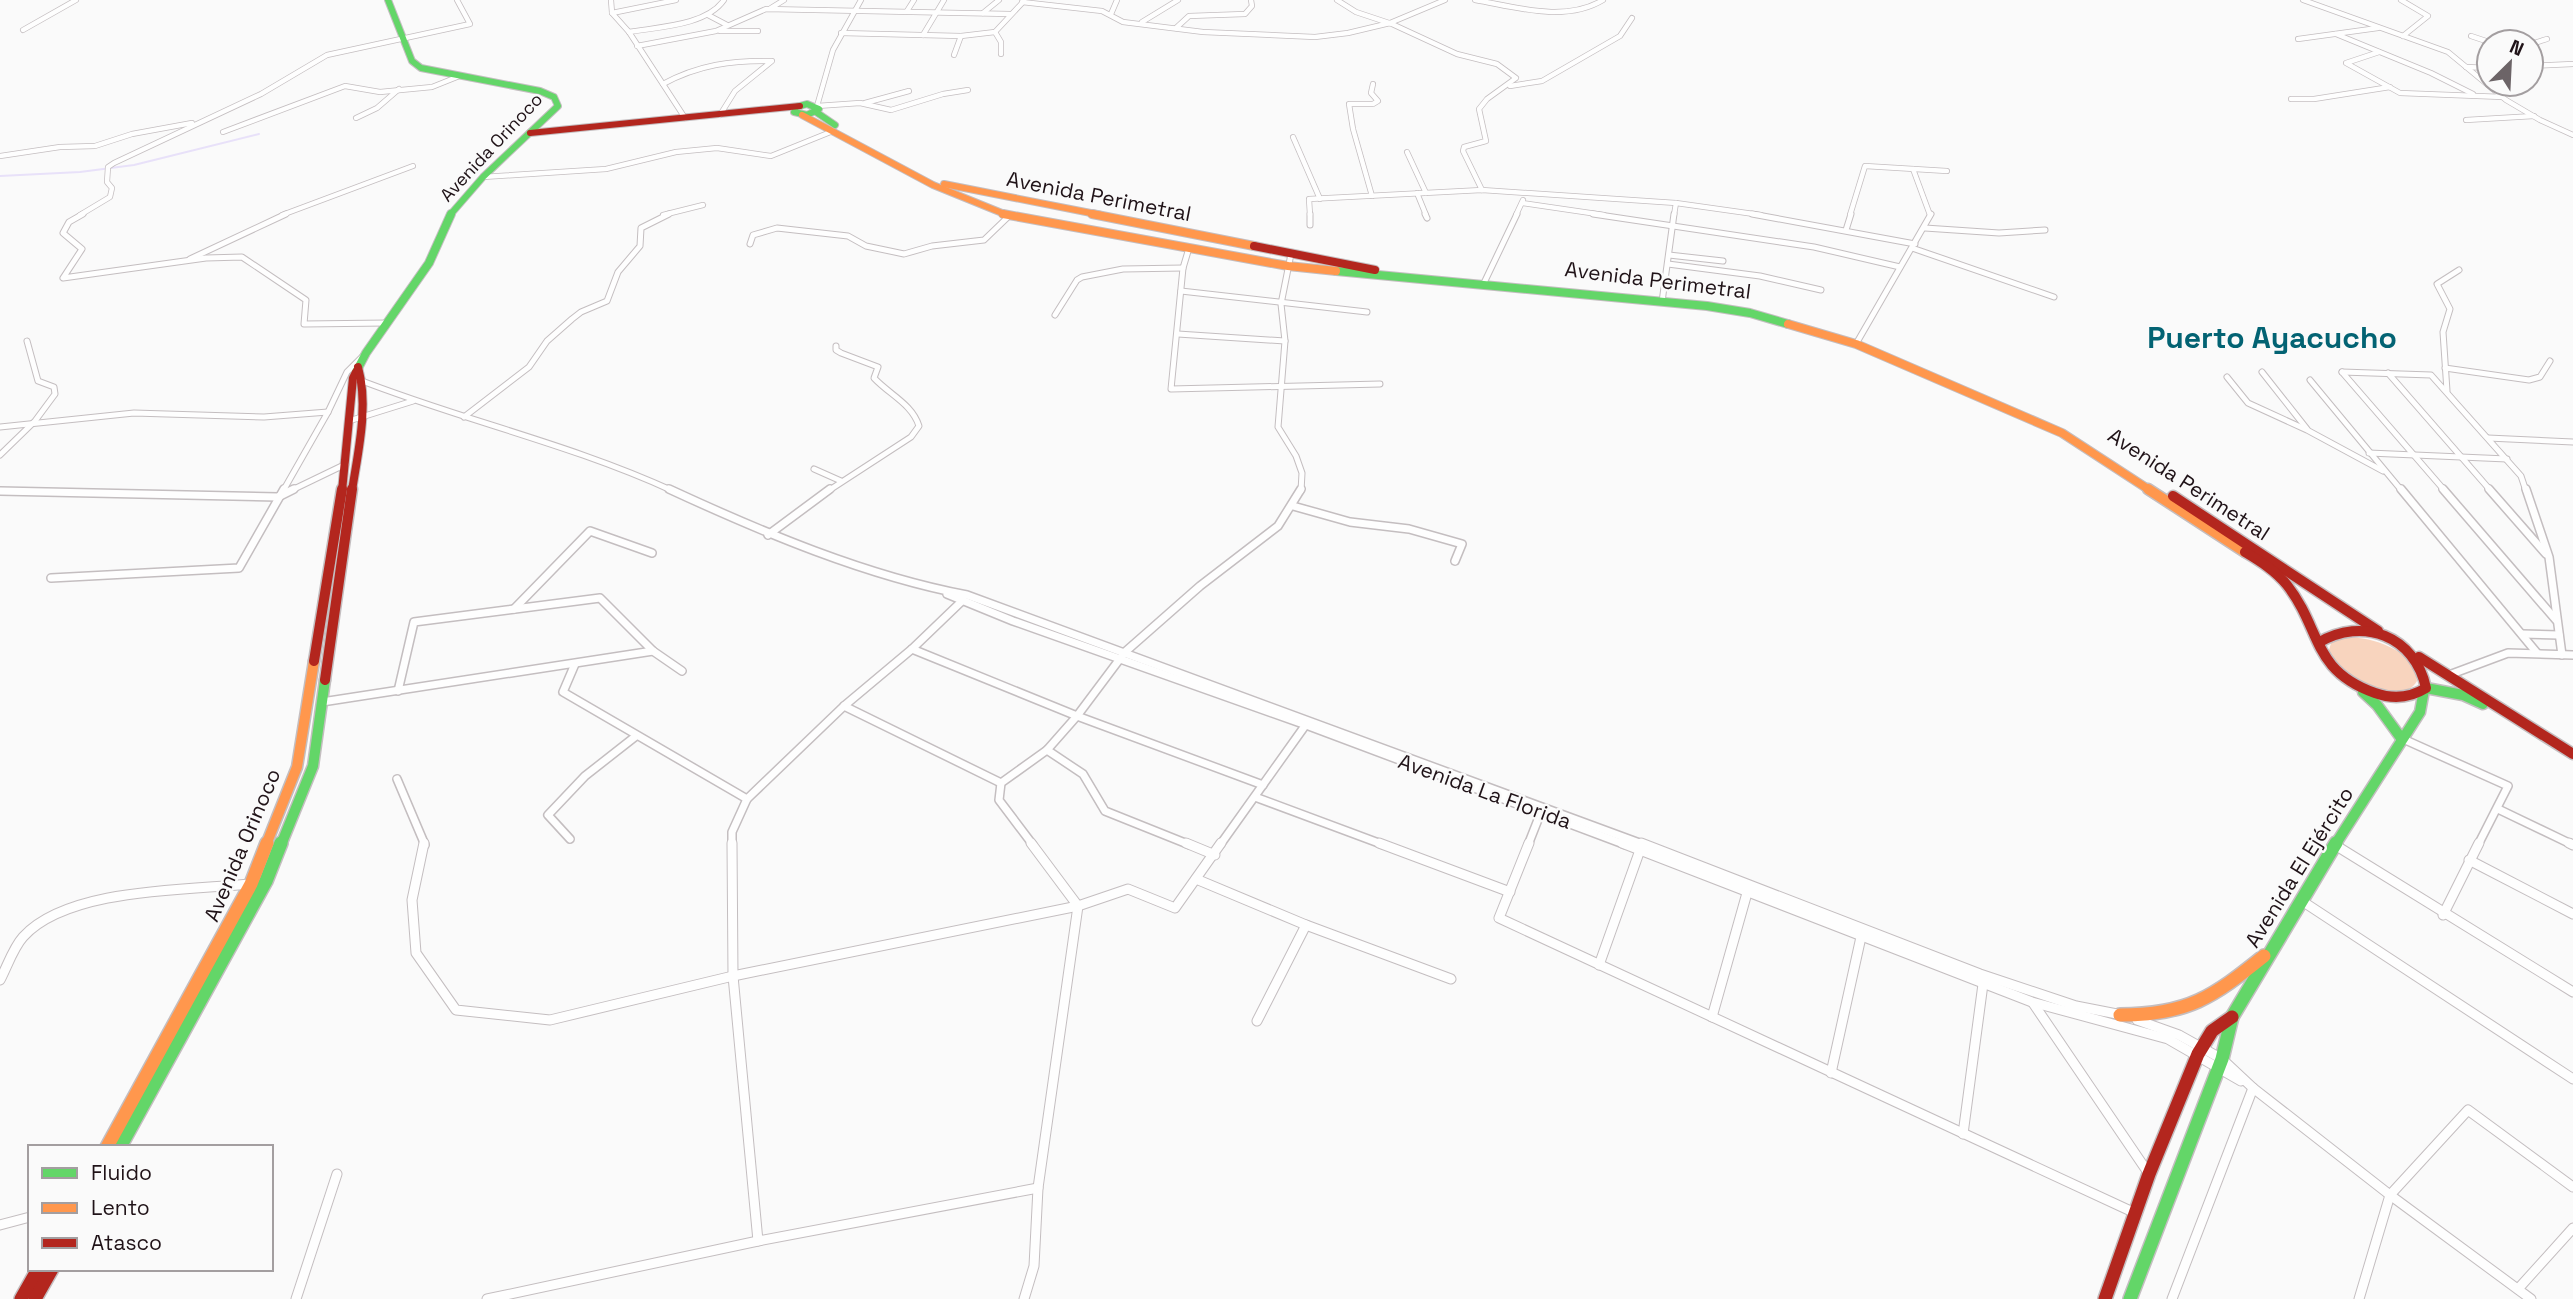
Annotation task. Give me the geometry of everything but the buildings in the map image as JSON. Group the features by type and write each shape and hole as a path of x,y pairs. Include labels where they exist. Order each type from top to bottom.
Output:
{"main road":[{"name":"Avenida Orinoco","path":"108,1145 251,884 297,767 358,375 366,353 429,263 452,212 483,177 558,106 554,97 540,91 457,77 416,65 402,38 388,0"},
{"path":"530,133 808,108"},
{"name":"Avenida Perimetral","path":"808,108 833,131 933,185 1009,216 1288,266 1750,309 1858,342 2068,430 2573,754"},
{"name":"Avenida Perimetral","path":"808,108 943,184 1393,273 1485,283"},
{"path":"1045,223 1058,208"},
{"name":"Avenida Perimetral","path":"1858,342 2062,433 2273,569 2293,590 2318,643 2319,654 2327,666 2358,688"},
{"name":"Avenida Orinoco","path":"121,1145 266,881 313,766 363,415 358,375"},
{"path":"2318,643 2323,635 2346,629 2363,631 2398,644 2413,654 2424,667 2428,678 2425,689"},
{"path":"2358,688 2397,698 2413,696 2425,689 2447,691 2477,701 2573,763"},
{"path":"2358,688 2377,705 2402,738"},
{"name":"Avenida El Ejército","path":"2130,1299 2220,1063 2232,1017 2300,900 2420,712 2425,689"},
{"path":"2120,1015 2161,1017 2199,1005 2269,952"},
{"name":"Avenida El Ejército","path":"2105,1299 2149,1174 2200,1050 2213,1031 2232,1017"},
{"path":"21,1299 37,1271"},
{"path":"36,1299 51,1271"}],"street":[{"path":"23,30 76,0"},
{"path":"387,323 304,324 306,300 242,257 186,261 80,279 63,278 82,249 63,233 69,222 110,197 112,191 107,182 108,167 261,94 327,55 470,24 457,0"},
{"path":"611,0 612,13 629,32 685,118"},
{"path":"612,13 676,0"},
{"path":"629,32 708,15 720,8 724,0"},
{"path":"716,31 771,9 784,0"},
{"path":"862,0 841,33 808,108 860,103 909,91"},
{"path":"907,11 914,0"},
{"path":"923,35 944,0"},
{"path":"982,13 999,0"},
{"path":"1063,7 1071,0"},
{"path":"1111,14 1117,0"},
{"path":"1142,23 1178,0"},
{"path":"1176,27 1189,16 1245,14 1252,6 1251,0"},
{"path":"1338,0 1364,16 1390,23 1455,53 1502,64 1511,71 1516,78 1510,86 1488,97 1479,109 1486,141 1464,147 1463,150 1482,190"},
{"path":"1423,0 1435,3"},
{"path":"841,33 961,36 995,32 1024,1 1111,14 1123,22 1203,32 1315,37 1348,33 1390,23 1446,0"},
{"path":"1475,0 1549,11 1583,11 1595,7 1603,0"},
{"path":"2303,0 2448,52 2475,76"},
{"path":"2401,0 2428,16 2403,36"},
{"path":"771,9 1010,14"},
{"path":"708,15 727,25"},
{"path":"1510,86 1522,86 1542,80 1620,36 1632,18"},
{"path":"2298,39 2379,27"},
{"path":"637,46 716,31 758,31"},
{"path":"995,32 1001,42 1002,54"},
{"path":"2336,34 2431,73 2475,95"},
{"path":"954,55 961,36"},
{"path":"2471,36 2475,37"},
{"path":"2379,52 2346,64 2400,93 2475,96"},
{"path":"663,84 708,63 772,61 735,91 720,115"},
{"path":"2546,65 2573,64"},
{"path":"2462,66 2475,67"},
{"path":"223,132 345,86 374,92 432,87 457,77"},
{"path":"1373,84 1371,93 1378,101 1373,104 1349,104 1353,129 1373,196"},
{"path":"2291,99 2314,99 2390,87"},
{"path":"356,118 377,108 400,89"},
{"path":"860,103 891,110 943,94 968,90"},
{"path":"2506,98 2534,116 2573,135"},
{"path":"2466,120 2534,116"},
{"path":"0,156 61,147 95,146 132,134 210,118"},
{"path":"161,143 175,127"},
{"path":"483,177 606,169 676,152 717,148 771,156 833,131"},
{"path":"1293,137 1320,199"},
{"path":"1407,152 1426,193"},
{"path":"186,261 264,222 413,166"},
{"path":"1846,230 1865,166 1947,171"},
{"path":"1858,342 1925,228 1931,213 1913,169"},
{"path":"1310,225 1309,199 1482,190 1676,203 1846,230 1914,246 2054,297"},
{"path":"1417,193 1427,218"},
{"path":"1485,283 1526,193"},
{"path":"1522,203 1814,247 1900,267"},
{"path":"1662,299 1676,203"},
{"path":"464,417 529,367 547,341 572,319 581,312 607,301 618,272 640,246 641,228 664,215 704,205"},
{"path":"750,244 753,235 777,228 848,236 866,246 904,254 932,246 985,240 1009,216"},
{"path":"1925,228 1999,233 2045,230"},
{"path":"1189,248 1183,268 1171,389 1380,384"},
{"path":"1024,1299 1034,1266 1038,1188 1078,906 999,800 1001,783 1046,750 1077,716 1123,655 1200,586 1278,526 1293,506 1301,491 1302,473 1296,456 1278,427 1285,341 1281,304 1291,254"},
{"path":"1669,255 1723,261"},
{"path":"1668,264 1746,274 1821,290"},
{"path":"1055,314 1077,280 1082,277 1123,269 1183,268"},
{"path":"2446,391 2443,332 2451,309 2437,284 2459,270"},
{"path":"1181,291 1367,312"},
{"path":"1178,334 1285,341"},
{"path":"0,455 35,421 55,394 54,387 38,381 27,341"},
{"path":"768,535 841,481 911,437 919,426 914,411 874,379 878,367 861,358 842,354 836,350 836,346"},
{"path":"51,578 239,568 328,412 347,372 366,353"},
{"path":"2445,368 2529,380 2540,377 2550,361"},
{"path":"2262,372 2307,430"},
{"path":"2556,620 2342,372 2431,375 2521,476 2549,557 2562,654"},
{"path":"2388,373 2549,557"},
{"path":"358,375 413,401 642,476 768,535 964,599 1644,843 1991,978 2076,1006 2156,1025 2220,1063 2390,1195 2531,1299"},
{"path":"2227,377 2248,403 2307,430 2387,474"},
{"path":"2310,380 2537,653"},
{"path":"352,420 413,401"},
{"path":"0,426 134,413 264,417 328,412"},
{"path":"2488,438 2573,442"},
{"path":"2369,453 2507,459"},
{"path":"0,491 278,496 346,464"},
{"path":"814,469 841,481"},
{"path":"1293,506 1350,522 1409,529 1462,544 1455,561"},
{"path":"514,610 590,531 652,553"},
{"path":"398,691 414,622 600,598 653,651 682,671"},
{"path":"758,1241 733,976 732,832 747,799 844,706 912,649 964,599"},
{"path":"2522,634 2559,635"},
{"path":"912,649 1077,716 1263,785"},
{"path":"322,702 653,651"},
{"path":"2449,675 2508,653 2573,655"},
{"path":"575,664 563,692 747,799"},
{"path":"844,706 1001,783"},
{"path":"397,779 425,845 412,900 416,953 456,1010 550,1020 733,976 1078,906 1128,889 1175,908 1308,722"},
{"name":"Avenida La Florida","path":"1308,722 1983,984 2032,1002 2149,1032 2200,1050"},
{"path":"570,839 548,815 585,776 636,736"},
{"path":"2402,738 2508,786 2444,915"},
{"path":"1046,750 1075,764 1091,780 1105,811 1215,855"},
{"path":"1255,797 1510,892"},
{"path":"2498,809 2573,845"},
{"path":"1541,812 1499,918 2135,1213"},
{"path":"2335,845 2444,915 2573,992"},
{"path":"1600,965 1640,849"},
{"path":"2469,860 2573,914"},
{"path":"1196,879 1306,925 1451,978"},
{"path":"0,980 22,938 46,918 68,906 98,899 251,884"},
{"path":"1712,1017 1747,893"},
{"path":"2300,900 2573,1079"},
{"path":"1257,1021 1306,925"},
{"path":"1831,1073 1861,937"},
{"path":"1964,1134 1983,984"},
{"path":"2032,1002 2149,1174"},
{"path":"2172,1299 2253,1088"},
{"path":"2359,1299 2390,1195 2468,1110 2573,1187"},
{"path":"296,1299 337,1174"},
{"path":"487,1299 758,1241 1038,1188"},
{"path":"0,1225 28,1217"},
{"path":"2518,1289 2573,1228"}],"shaded area":[{"path":"2343,637 2378,642 2400,653 2408,660 2417,681 2401,692 2389,692 2365,686 2354,680 2337,668 2328,654 2331,643"}],"waterway":[{"path":"0,176 80,172 134,165 259,134"}],"traffic: fast":[{"path":"356,372 366,353 429,263 452,212 483,177 558,106 554,97 540,91 421,68 412,61 388,0"},
{"path":"807,104 819,109 807,115 794,112 796,107 807,104"},
{"path":"816,112 835,125"},
{"path":"1336,271 1707,306 1750,313 1788,324"},
{"path":"121,1145 266,881 313,766 325,680"},
{"path":"2426,688 2463,695 2483,704"},
{"path":"2130,1299 2222,1059 2232,1017 2300,900 2420,712 2424,690"},
{"path":"2363,692 2377,705 2401,738"}],"traffic: slow":[{"path":"802,115 933,185 1009,216 1288,266 1336,271"},
{"path":"944,184 1254,246"},
{"path":"1788,324 1856,344 2062,433 2245,552"},
{"path":"108,1145 251,884 297,767 314,661"},
{"path":"2120,1015 2144,1015 2183,1009 2214,994 2264,956"}],"traffic: jam":[{"path":"530,133 800,106"},
{"path":"1254,246 1375,270"},
{"path":"325,680 363,415 362,381 358,367"},
{"path":"314,661 346,464 353,378 356,372"},
{"path":"2173,496 2378,631"},
{"path":"2245,552 2273,571 2287,585 2299,602 2321,650 2329,664 2341,676 2357,687 2386,696 2410,696 2426,688 2422,671 2413,656 2400,644 2384,636 2349,630 2333,634 2318,643"},
{"path":"2419,657 2573,754"},
{"path":"2105,1299 2149,1174 2198,1054 2212,1031 2232,1017"},
{"path":"21,1299 37,1271"},
{"path":"35,1299 51,1271"}],"district":[{"name":"Puerto Ayacucho","path":"2272,337"}]}
